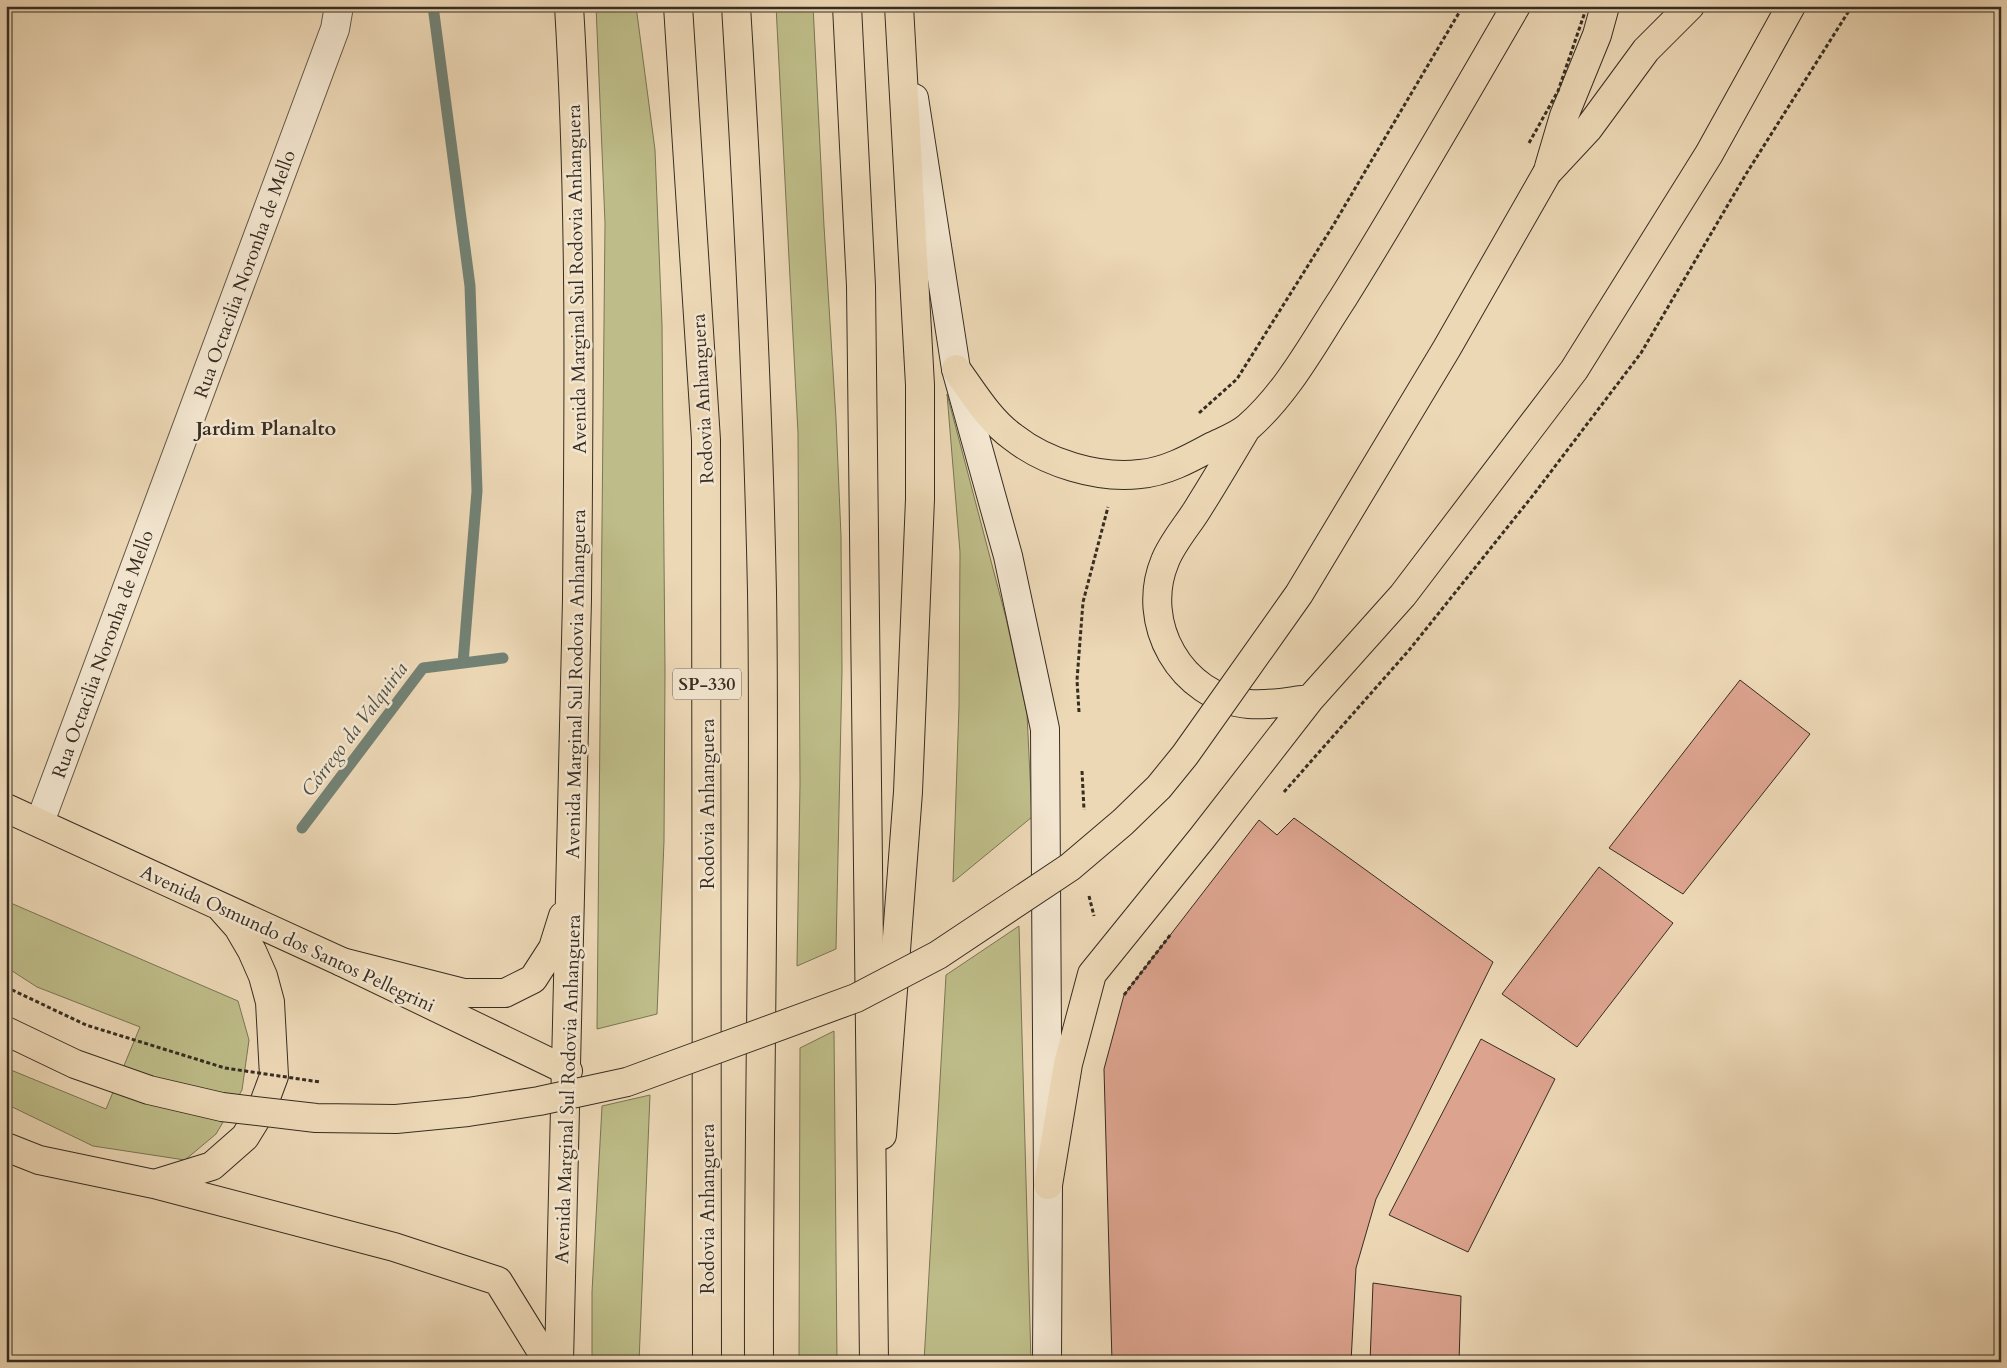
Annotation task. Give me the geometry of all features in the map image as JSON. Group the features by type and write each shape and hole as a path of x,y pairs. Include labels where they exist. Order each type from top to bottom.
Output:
{"main road":[{"name":"Rua Octacilia Noronha de Mello","path":"40,822 335,29 339,6"},
{"name":"Avenida Marginal Sul Rodovia Anhanguera","path":"559,1362 573,884 579,374 573,68 569,6"},
{"name":"Rodovia Anhanguera","path":"678,6 706,440 707,1362"},
{"name":"SP-330","path":"736,6 745,161 762,592 763,834 759,1362"},
{"path":"847,6 862,286 874,1362"},
{"path":"872,1261 908,792 920,499 920,385 900,6"},
{"path":"900,6 956,369 1008,556 1045,729 1048,1185 1047,1362"},
{"path":"1310,699 1249,704 1228,699 1208,690 1190,677 1175,661 1165,643 1158,622 1156,600 1158,580 1166,559 1246,429 1272,403 1305,357 1404,199 1516,6"},
{"path":"6,1031 75,1064 149,1090 222,1107 316,1118 396,1119 468,1112 539,1101 628,1082 856,998 938,955 1070,867 1123,822 1158,787 1185,755 1299,594 1447,348 1547,173 1564,116 1605,6"},
{"path":"1547,173 1588,129 1646,50 1690,6"},
{"path":"1048,1185 1068,1064 1092,974 1202,838 1310,699 1403,595 1574,370 1709,154 1791,6"},
{"path":"956,369 991,416 1012,437 1046,458 1093,472 1140,474 1181,464 1246,429"},
{"name":"Avenida Osmundo dos Santos Pellegrini","path":"6,808 217,903 568,1071"},
{"path":"342,962 464,993 504,993 533,979 553,948 573,884"},
{"path":"154,1184 212,1166 245,1137 261,1111 274,1076 270,1002 263,976 252,951 238,927 217,903"},
{"path":"6,1147 39,1160 154,1184 394,1247 498,1281 548,1362"}],"path":[{"path":"1526,149 1558,91 1587,6"},
{"path":"6,987 86,1025 225,1068 326,1082"}],"shaded area":[{"path":"596,6 636,6 655,150 662,325 665,671 664,841 657,1014 597,1029 605,223"},
{"path":"776,6 813,6 841,536 842,671 836,949 797,966 800,784 798,433"},
{"path":"947,394 1006,618 1027,714 1032,817 953,882 959,706 960,552"},
{"path":"6,901 238,1001 249,1040 242,1090 216,1134 185,1160 93,1146 6,1104 6,1068 106,1109 140,1027 37,987 6,967"},
{"path":"1019,926 1031,1362 924,1362 946,975"},
{"path":"834,1031 837,1362 799,1362 800,1048"},
{"path":"650,1095 639,1362 592,1362 592,1292 602,1106"}],"building":[{"path":"1740,680 1810,734 1683,894 1609,848"},
{"path":"1294,818 1493,962 1376,1199 1356,1268 1351,1362 1112,1362 1104,1069 1124,995 1259,820 1277,835"},
{"path":"1599,867 1673,923 1577,1047 1502,994"},
{"path":"1481,1039 1555,1079 1468,1252 1389,1215"},
{"path":"1373,1283 1461,1296 1459,1362 1370,1362"}],"waterway":[{"path":"433,6 470,286 477,491 463,663"},
{"name":"Córrego da Valquiria","path":"302,828 423,668 503,658"}],"district":[{"name":"Jardim Planalto","path":"266,428"}]}
